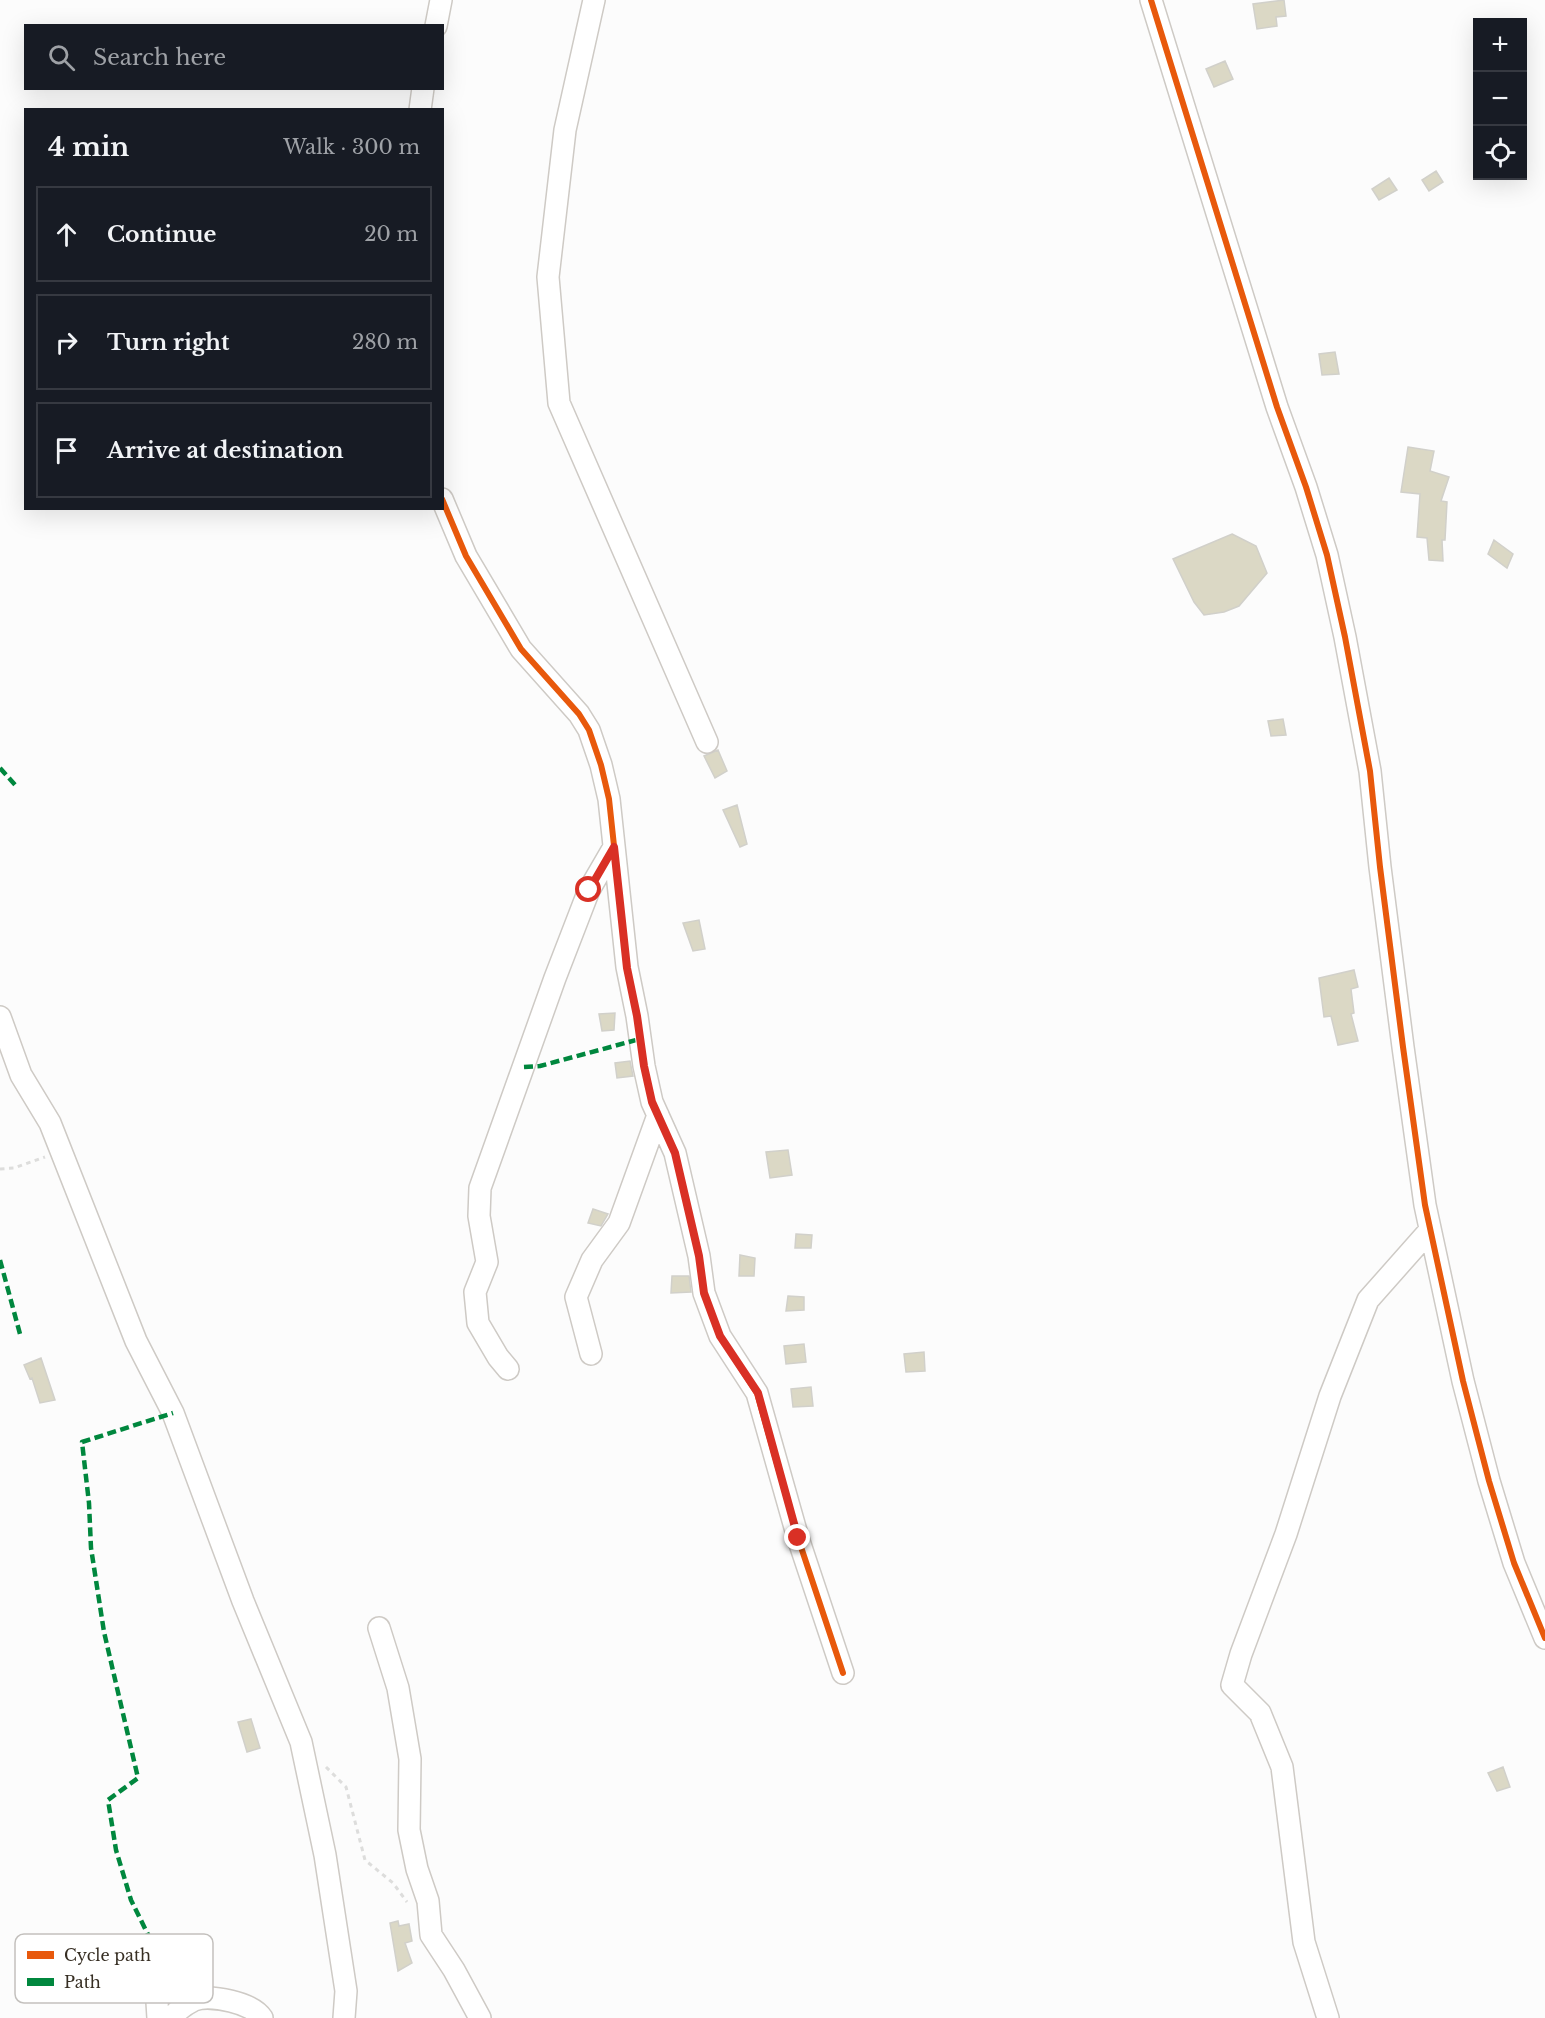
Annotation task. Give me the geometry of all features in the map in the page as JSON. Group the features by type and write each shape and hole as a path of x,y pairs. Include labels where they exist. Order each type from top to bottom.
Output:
{"street":[{"path":"436,24 441,0"},
{"path":"594,0 566,130 548,277 559,404 707,742"},
{"path":"1151,0 1277,407 1306,487 1327,555 1370,771 1403,1047 1430,1230 1463,1381 1489,1481 1514,1563 1545,1638"},
{"path":"420,108 423,90"},
{"path":"444,504 466,556 521,649 579,714 589,730 601,765 609,799 627,968 652,1102 675,1153 699,1256 704,1293 720,1336 758,1393 798,1538 843,1673"},
{"path":"508,1370 498,1358 478,1323 475,1292 486,1262 479,1216 480,1188 585,901 614,847"},
{"path":"0,1017 21,1075 50,1123 136,1341 173,1413 243,1601 301,1742 329,1877 346,1991 345,2018"},
{"path":"591,1354 576,1297 592,1260 619,1223 658,1115"},
{"path":"1328,2018 1304,1941 1282,1767 1260,1713 1232,1685 1241,1654 1286,1534 1330,1396 1368,1300 1430,1230"},
{"path":"379,1628 398,1688 408,1747 410,1759 408,1830 417,1869 428,1901 431,1935 454,1970 480,2018"},
{"path":"213,1999 252,2008 262,2018"},
{"path":"157,2003 158,2018"},
{"path":"172,2018 176,2011 191,2003"}],"path":[{"path":"0,1170 14,1168 61,1150"},
{"path":"324,1764 346,1787 365,1860 393,1883 412,1909"}],"building":[{"path":"1284,0 1286,16 1276,17 1277,26 1257,29 1253,4"},
{"path":"1225,61 1233,79 1214,87 1206,69"},
{"path":"1436,171 1443,182 1429,191 1422,180"},
{"path":"1389,178 1397,190 1379,200 1372,189"},
{"path":"1335,352 1339,374 1322,375 1319,354"},
{"path":"1408,447 1434,451 1430,471 1449,477 1441,501 1447,502 1445,540 1442,540 1443,561 1429,560 1427,538 1417,537 1420,494 1401,492"},
{"path":"1232,534 1256,546 1267,573 1239,606 1224,612 1204,615 1194,602 1173,559"},
{"path":"1494,540 1513,554 1507,568 1488,554"},
{"path":"1283,719 1286,735 1271,736 1268,721"},
{"path":"718,750 727,771 715,778 704,756"},
{"path":"737,805 747,844 740,847 723,810"},
{"path":"699,920 705,949 693,951 683,923"},
{"path":"1354,970 1358,987 1351,989 1354,1013 1351,1014 1358,1041 1338,1045 1331,1016 1324,1017 1319,978"},
{"path":"615,1013 614,1030 602,1031 599,1014"},
{"path":"630,1061 633,1076 617,1078 615,1063"},
{"path":"788,1150 792,1175 770,1178 766,1152"},
{"path":"593,1209 608,1214 601,1226 588,1223"},
{"path":"796,1234 812,1235 811,1248 795,1248"},
{"path":"740,1255 755,1258 754,1276 739,1276"},
{"path":"672,1276 689,1276 691,1292 671,1293"},
{"path":"788,1296 804,1297 804,1310 786,1311"},
{"path":"804,1344 806,1362 786,1364 784,1346"},
{"path":"924,1352 925,1371 906,1372 904,1354"},
{"path":"41,1358 55,1400 40,1403 32,1378 30,1379 24,1365"},
{"path":"811,1387 813,1406 793,1407 791,1389"},
{"path":"251,1719 260,1748 247,1752 238,1722"},
{"path":"1503,1767 1510,1787 1497,1791 1488,1773"},
{"path":"398,1921 399,1926 409,1924 412,1941 405,1943 412,1963 398,1971 390,1923"}],"marked path":[{"path":"0,768 16,786"},
{"path":"524,1067 540,1066 640,1039"},
{"path":"0,1260 20,1334"},
{"path":"148,1934 131,1900 116,1850 108,1800 138,1778 104,1632 91,1548 89,1503 82,1442 173,1413"}],"cycle path":[{"path":"1151,0 1277,407 1306,487 1327,555 1370,771 1380,867 1425,1205 1463,1381 1489,1481 1514,1563 1545,1638"},
{"path":"444,504 466,556 521,649 579,714 589,730 601,765 609,799 627,967 652,1102 675,1153 699,1256 704,1293 720,1336 757,1393 798,1538 843,1673"}],"route":[{"path":"589,890 614,847 627,968 652,1102 675,1153 699,1256 704,1293 720,1336 758,1393 798,1538"}]}
